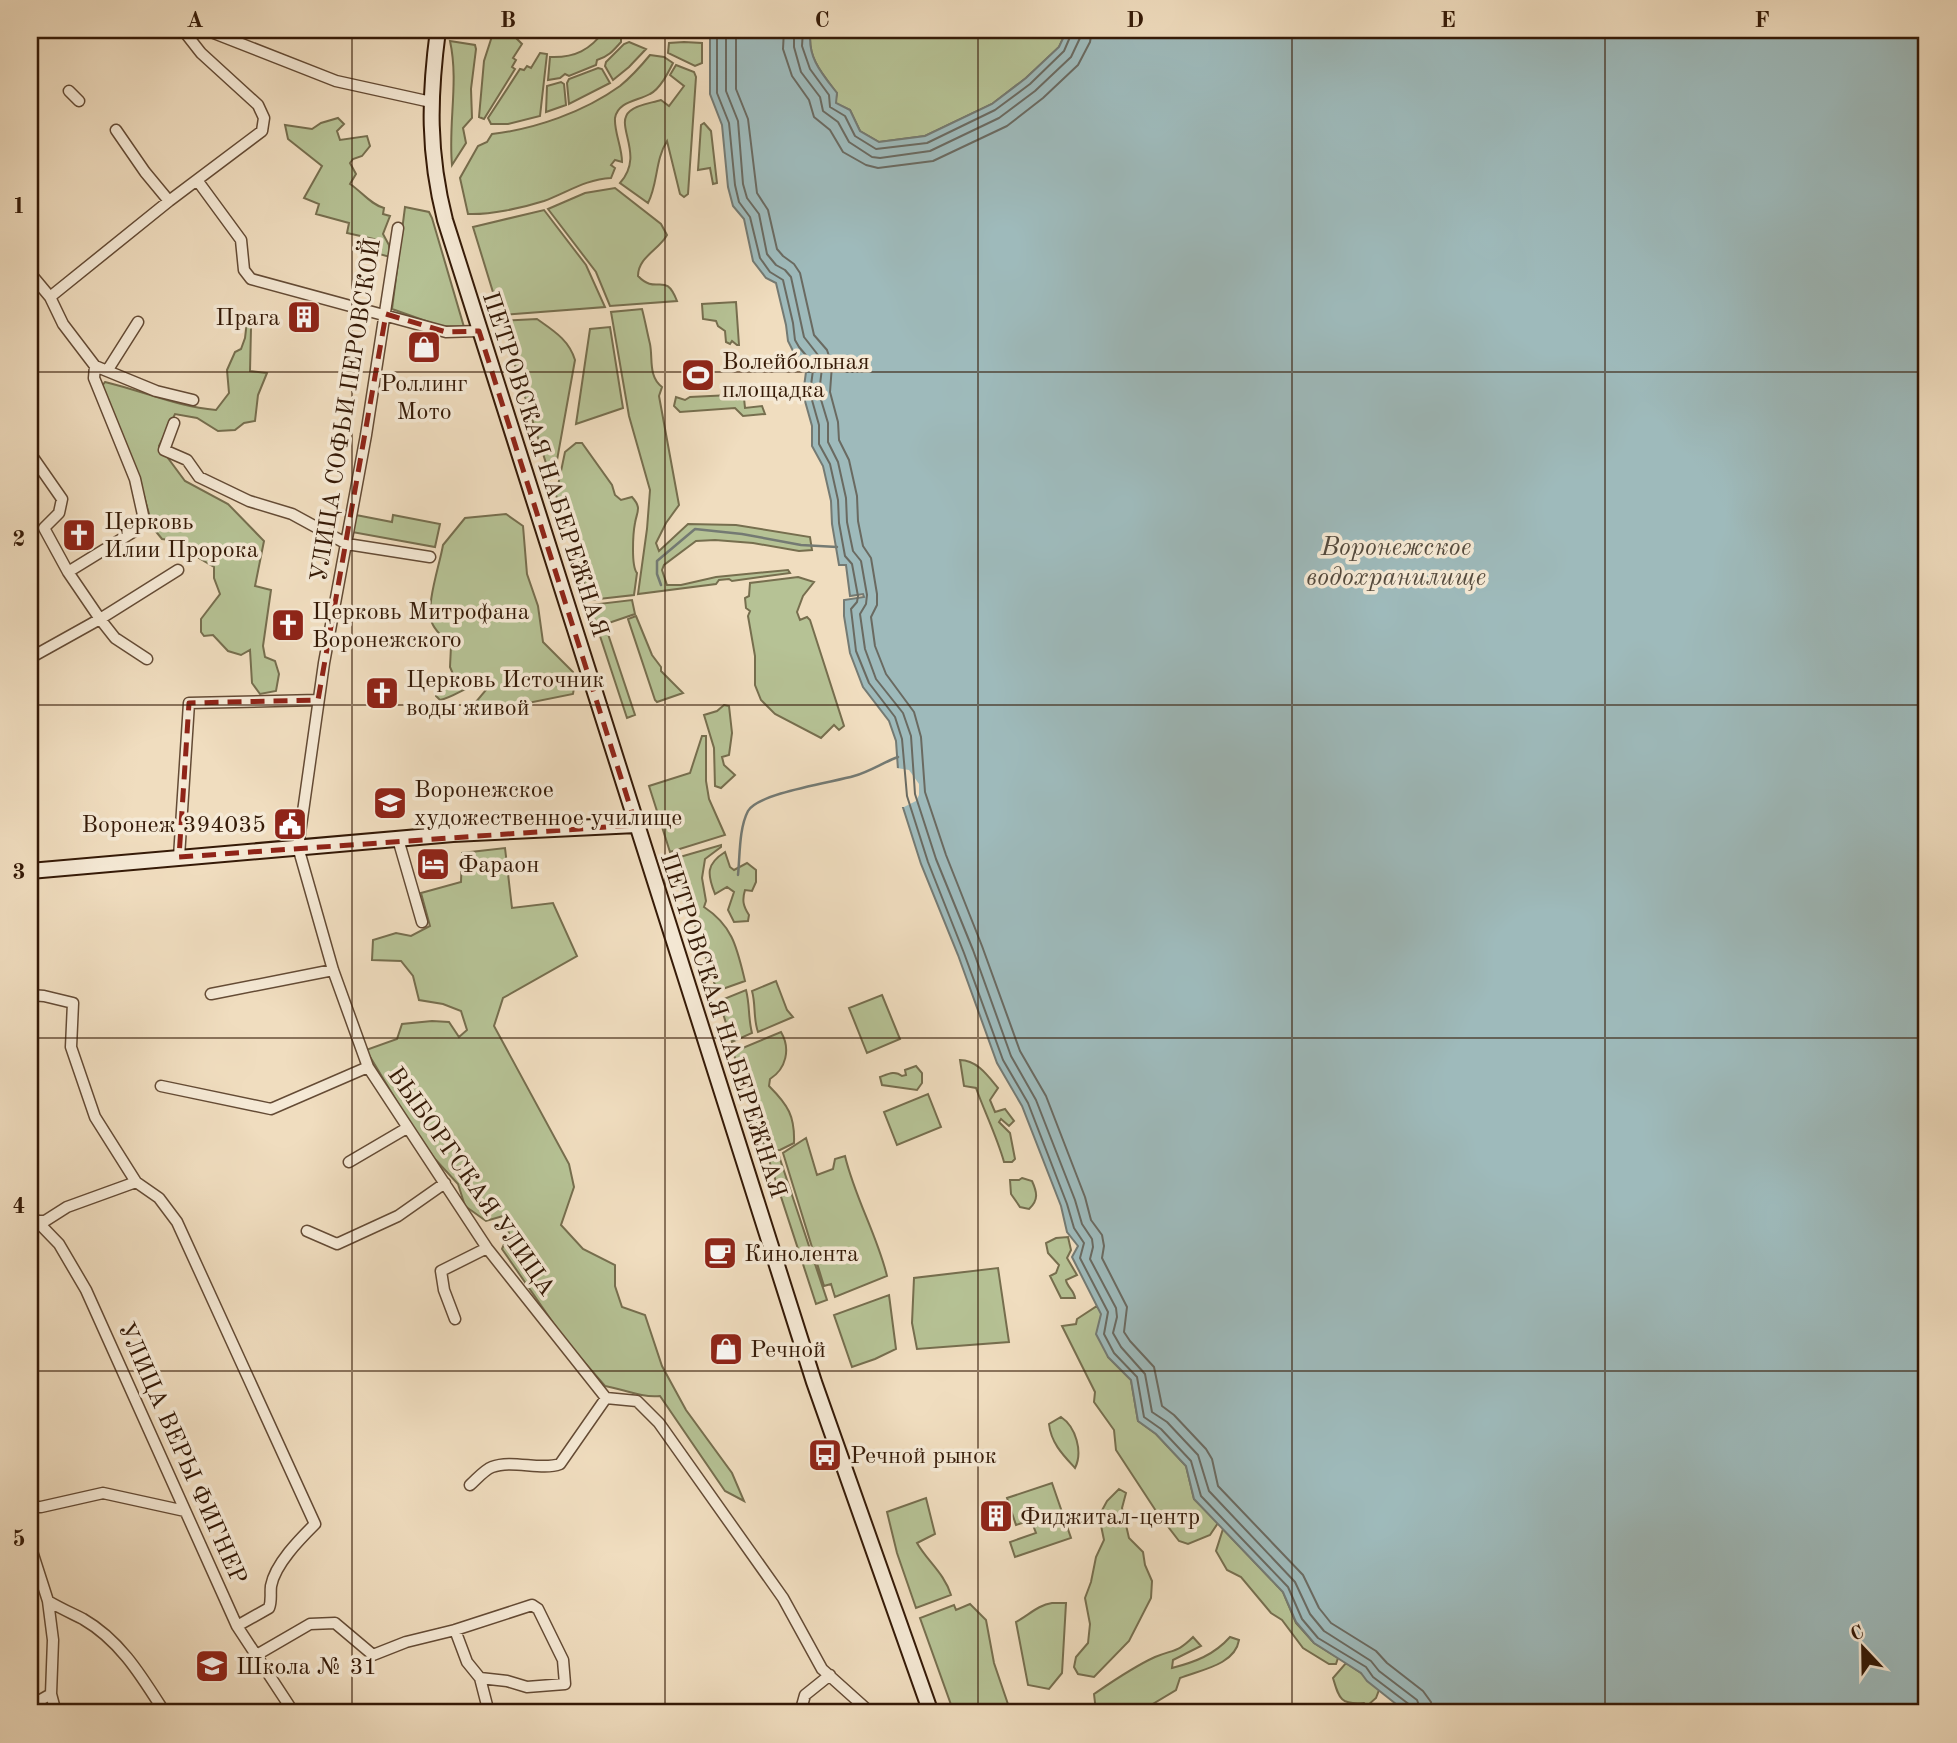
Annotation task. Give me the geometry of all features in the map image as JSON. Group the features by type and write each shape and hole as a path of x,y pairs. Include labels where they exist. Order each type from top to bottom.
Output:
{"main road":[{"path":"431,102 438,30"},
{"name":"ПЕТРОВСКАЯ НАБЕРЕЖНАЯ","path":"431,102 432,158 437,191 479,331 814,1382 931,1713"},
{"path":"30,871 398,839 636,825"}],"street":[{"path":"50,297 261,131 264,118 258,105 201,53 183,30"},
{"path":"205,30 336,81 431,102"},
{"path":"69,91 79,101"},
{"path":"116,130 169,201"},
{"path":"197,180 241,240 244,270 251,279 446,332 479,331"},
{"name":"УЛИЦА СОФЬИ ПЕРОВСКОЙ","path":"298,847 318,700 386,314 398,228"},
{"path":"30,273 50,297 63,324 94,366 156,391 193,400"},
{"path":"107,371 138,322"},
{"path":"68,572 133,532 144,515 135,479 94,378 94,366"},
{"path":"174,423 164,450 187,460 199,477 249,501 292,514 347,544 430,557"},
{"path":"30,453 62,499 59,513 44,528 68,572 115,638 147,659"},
{"path":"30,658 100,619 178,570"},
{"path":"179,857 189,703 318,700"},
{"path":"398,839 422,922"},
{"name":"ВЫБОРГСКАЯ УЛИЦА","path":"298,847 333,970 368,1067 487,1248 606,1398"},
{"path":"211,994 333,970"},
{"path":"30,995 73,1003 71,1047 95,1117 136,1182 159,1198 177,1222 315,1524 289,1551 271,1584 269,1608 237,1626"},
{"path":"161,1086 271,1109 368,1067"},
{"path":"349,1162 407,1128"},
{"path":"32,1219 45,1221 88,1198 136,1182"},
{"path":"307,1231 337,1244 398,1216 445,1184"},
{"name":"УЛИЦА ВЕРЫ ФИГНЕР","path":"32,1219 59,1244 86,1290 237,1626 294,1713"},
{"path":"455,1319 444,1290 441,1271 487,1248"},
{"path":"470,1485 492,1467 560,1464 606,1398 637,1401 659,1423 783,1598 822,1669 872,1713"},
{"path":"30,1507 103,1493 185,1511"},
{"path":"30,1545 48,1601 53,1640 51,1694 56,1713"},
{"path":"48,1601 82,1619 106,1636 130,1659 165,1713"},
{"path":"255,1656 310,1625 335,1623 373,1655 406,1642 455,1630 532,1605 538,1609 563,1660 565,1684 527,1687 507,1681 480,1678"},
{"path":"455,1630 467,1662 480,1678 489,1713"},
{"path":"800,1713 805,1695 830,1675"},
{"path":"30,1706 51,1694"}],"highlighted area":[{"path":"386,314 446,332 479,331 636,825 179,857 189,703 318,700"}],"green space":[{"path":"494,30 508,30 522,44 513,58 516,60 512,67 515,69 484,119 479,117 484,61"},
{"path":"605,30 629,30 613,51 597,60 596,65 569,76 565,74 560,78 548,80 550,57 567,56 581,51 594,43"},
{"path":"811,30 1067,30 1059,47 1026,78 992,104 925,136 879,142 860,131 850,110 835,103 837,93 813,56"},
{"path":"450,41 475,45 476,49 471,89 472,118 463,128 466,143 452,165 454,72"},
{"path":"629,42 646,49 613,80 605,66 606,62"},
{"path":"669,43 702,43 702,63 695,66 668,53"},
{"path":"540,53 547,54 540,116 508,124 491,124 488,118 520,69 524,70 527,66 531,68"},
{"path":"650,55 664,57 673,63 654,92 624,105 617,112 615,123 622,162 615,160 611,165 615,168 611,178 585,184 526,206 468,214 460,178 478,146 487,142 492,134 542,123 591,104 620,86"},
{"path":"676,65 694,72 696,77 688,194 684,197 680,194 667,141 660,156 654,188 648,203 620,183 630,161 626,117 630,111 645,104 661,100 669,106 684,86 670,75"},
{"path":"598,68 602,69 610,83 569,104 569,79"},
{"path":"561,82 564,84 566,105 546,112 547,86"},
{"path":"338,118 344,124 337,131 340,140 367,136 370,146 362,156 350,163 356,174 350,184 370,201 384,208 383,214 390,216 383,234 389,245 390,257 372,252 374,239 347,233 349,223 316,214 319,204 304,198 322,166 288,139 285,125 312,129"},
{"path":"704,123 711,131 717,183 713,184 710,168 698,170 701,125"},
{"path":"615,188 661,224 667,235 641,264 638,276 650,284 669,287 677,301 610,306 596,272 548,209 585,193"},
{"path":"405,207 429,212 432,218 464,327 440,326 392,309"},
{"path":"544,210 586,265 605,307 500,315 473,227"},
{"path":"736,302 739,345 732,341 730,344 726,342 725,331 716,321 703,319 702,304"},
{"path":"642,309 653,373 662,387 659,396 679,505 656,543 659,551 688,524 736,525 810,537 812,550 799,551 715,540 696,541 664,565 662,570 667,585 681,585 716,577 788,570 790,573 732,581 719,580 716,584 638,594 650,490 629,416 611,312"},
{"path":"537,319 565,341 575,360 554,477 551,479 501,321"},
{"path":"247,321 253,322 250,371 267,373 258,395 255,421 244,423 235,430 218,431 197,418 175,414 159,446 185,481 228,504 264,541 255,586 271,590 263,646 265,657 275,661 279,674 276,691 260,694 252,683 250,650 241,655 228,651 213,635 204,636 201,632 201,619 220,594 214,578 214,567 187,551 179,541 162,539 153,528 140,482 102,386 105,382 174,402 216,410 229,393 227,370 235,352 241,349"},
{"path":"610,327 623,408 576,424 590,329"},
{"path":"743,388 745,408 762,406 765,414 743,416 735,408 680,412 674,406 676,397 685,400 690,397 731,395"},
{"path":"576,443 582,443 612,485 615,495 621,500 632,497 637,504 633,541 637,573 634,595 590,600 556,495 565,452"},
{"path":"506,514 523,526 527,574 538,606 543,642 573,672 575,682 573,694 483,712 475,703 486,690 483,685 472,686 440,700 436,696 436,687 453,674 450,667 451,646 433,625 431,598 443,545 465,518"},
{"path":"356,515 392,522 393,515 440,524 435,547 352,532"},
{"path":"798,577 814,582 803,596 797,612 800,620 807,617 810,620 844,726 839,730 834,725 821,738 775,714 761,700 755,685 755,656 748,616 750,611 746,608 745,598 749,596 750,583"},
{"path":"632,600 635,614 597,627 590,605"},
{"path":"636,616 661,671 683,693 657,702 655,700 628,619"},
{"path":"607,631 635,715 627,718 599,633"},
{"path":"724,705 729,706 732,733 729,755 722,757 724,765 735,775 721,788 715,786 714,748 704,715 717,711"},
{"path":"702,736 706,736 706,781 709,799 725,835 670,852 649,786 690,773"},
{"path":"721,845 705,859 702,878 706,901 704,907 728,930 745,981 717,991 673,859"},
{"path":"505,848 512,908 553,903 577,956 503,998 494,1026 569,1164 574,1187 561,1225 583,1249 615,1265 615,1286 622,1307 645,1315 662,1366 686,1410 732,1473 744,1501 725,1491 660,1396 639,1395 605,1386 565,1340 502,1249 509,1233 503,1216 486,1221 465,1206 458,1184 434,1158 411,1125 366,1050 397,1039 402,1024 449,1022 459,1037 467,1030 461,1011 443,1004 419,1000 413,976 401,961 372,960 373,940 396,933 411,936 430,926 421,893 461,882 462,853"},
{"path":"725,852 730,867 734,870 747,863 756,870 756,882 752,891 745,890 744,906 749,915 748,921 734,922 728,910 734,892 727,887 715,894 712,887 711,865"},
{"path":"776,981 787,1010 793,1017 758,1032 752,991"},
{"path":"746,990 752,1033 732,1042 719,1001"},
{"path":"882,995 900,1039 867,1053 849,1008"},
{"path":"781,1032 786,1045 785,1058 780,1070 770,1079 769,1086 789,1112 794,1143 780,1150 766,1151 733,1052"},
{"path":"960,1060 977,1066 998,1088 990,1100 995,1112 1005,1109 1014,1121 1009,1126 1001,1119 999,1122 1010,1133 1015,1159 1012,1162 1004,1162 976,1088 964,1086"},
{"path":"916,1066 922,1073 922,1083 917,1090 882,1085 880,1077 894,1073 906,1075 905,1070"},
{"path":"928,1094 941,1127 897,1145 884,1112"},
{"path":"806,1138 817,1175 833,1169 835,1159 845,1156 887,1276 835,1297 831,1284 824,1286 783,1153"},
{"path":"779,1156 827,1300 816,1304 769,1160"},
{"path":"1022,1178 1032,1181 1036,1192 1036,1199 1029,1209 1020,1207 1011,1194 1010,1180"},
{"path":"1068,1237 1071,1250 1067,1258 1077,1275 1066,1280 1075,1298 1061,1298 1050,1276 1056,1273 1059,1265 1048,1253 1046,1243 1056,1238"},
{"path":"998,1268 1009,1342 917,1349 912,1323 914,1278"},
{"path":"889,1295 896,1349 852,1367 834,1315"},
{"path":"1097,1306 1102,1314 1108,1357 1131,1380 1138,1421 1156,1434 1186,1466 1194,1499 1218,1523 1210,1535 1188,1544 1179,1541 1116,1450 1114,1430 1094,1402 1095,1392 1062,1326 1076,1324 1077,1319"},
{"path":"1061,1417 1071,1427 1077,1440 1075,1468 1058,1448 1050,1431 1049,1424"},
{"path":"1052,1483 1071,1538 1015,1557 1010,1542 1036,1533 1031,1520 1016,1525 1007,1498"},
{"path":"1119,1489 1126,1493 1122,1508 1129,1538 1143,1552 1152,1581 1151,1598 1129,1641 1094,1677 1078,1674 1074,1667 1076,1657 1088,1643 1090,1624 1085,1598 1096,1557 1104,1540 1099,1516 1107,1501"},
{"path":"926,1498 935,1534 917,1543 944,1580 951,1595 916,1608 897,1553 887,1512"},
{"path":"1223,1529 1283,1592 1296,1623 1314,1643 1338,1658 1336,1664 1329,1664 1303,1648 1282,1620 1271,1613 1241,1577 1227,1570 1216,1551"},
{"path":"1052,1603 1066,1603 1062,1673 1049,1689 1028,1685 1016,1622 1038,1608"},
{"path":"970,1604 986,1620 994,1663 1011,1713 954,1713 920,1618 954,1605 956,1610"},
{"path":"1193,1637 1201,1646 1173,1660 1172,1668 1204,1657 1230,1637 1239,1640 1231,1655 1224,1661 1180,1678 1176,1690 1146,1708 1110,1708 1104,1713 1092,1713 1096,1711 1094,1694 1123,1674 1179,1648"},
{"path":"1346,1663 1379,1690 1376,1698 1367,1706 1364,1703 1350,1703 1339,1695 1333,1678"}],"water":[{"name":"Воронежское водохранилище","path":"710,30 811,30 813,56 837,93 836,103 850,110 860,131 879,142 925,136 992,104 1026,78 1059,47 1067,30 1927,30 1927,1713 1413,1713 1401,1708 1361,1673 1314,1643 1296,1622 1283,1592 1194,1499 1186,1466 1156,1434 1138,1421 1131,1380 1108,1357 1096,1334 1101,1314 1072,1257 1078,1246 1067,1232 1061,1206 1022,1106 997,1063 921,864 900,798 896,741 889,721 863,687 850,653 844,600 864,597 863,594 850,596 846,565 839,565 831,501 823,466 812,446 812,426 803,394 806,372 804,363 788,341 776,283 766,278 753,261 744,219 733,206 728,187 722,125 710,94"}],"pier":[{"path":"893,770 909,770 919,784 916,801 904,807 899,807 896,798"}],"waterway":[{"path":"661,585 657,574 657,561 695,529 801,545 837,547"},
{"path":"738,875 743,825 748,811 755,805 781,794 860,774 898,757"}],"place":[{"name":"Прага","path":"304,317"},
{"name":"Роллинг Мото","path":"424,347"},
{"name":"Волейбольная площадка","path":"698,375"},
{"name":"Церковь Илии Пророка","path":"79,535"},
{"name":"Церковь Митрофана Воронежского","path":"288,625"},
{"name":"Церковь Источник воды живой","path":"382,693"},
{"name":"Воронежское художественное училище","path":"390,803"},
{"name":"Воронеж 394035","path":"290,824"},
{"name":"Фараон","path":"433,864"},
{"name":"Кинолента","path":"720,1253"},
{"name":"Речной","path":"726,1349"},
{"name":"Речной рынок","path":"825,1455"},
{"name":"Фиджитал-центр","path":"996,1516"},
{"name":"Школа № 31","path":"212,1666"}]}
